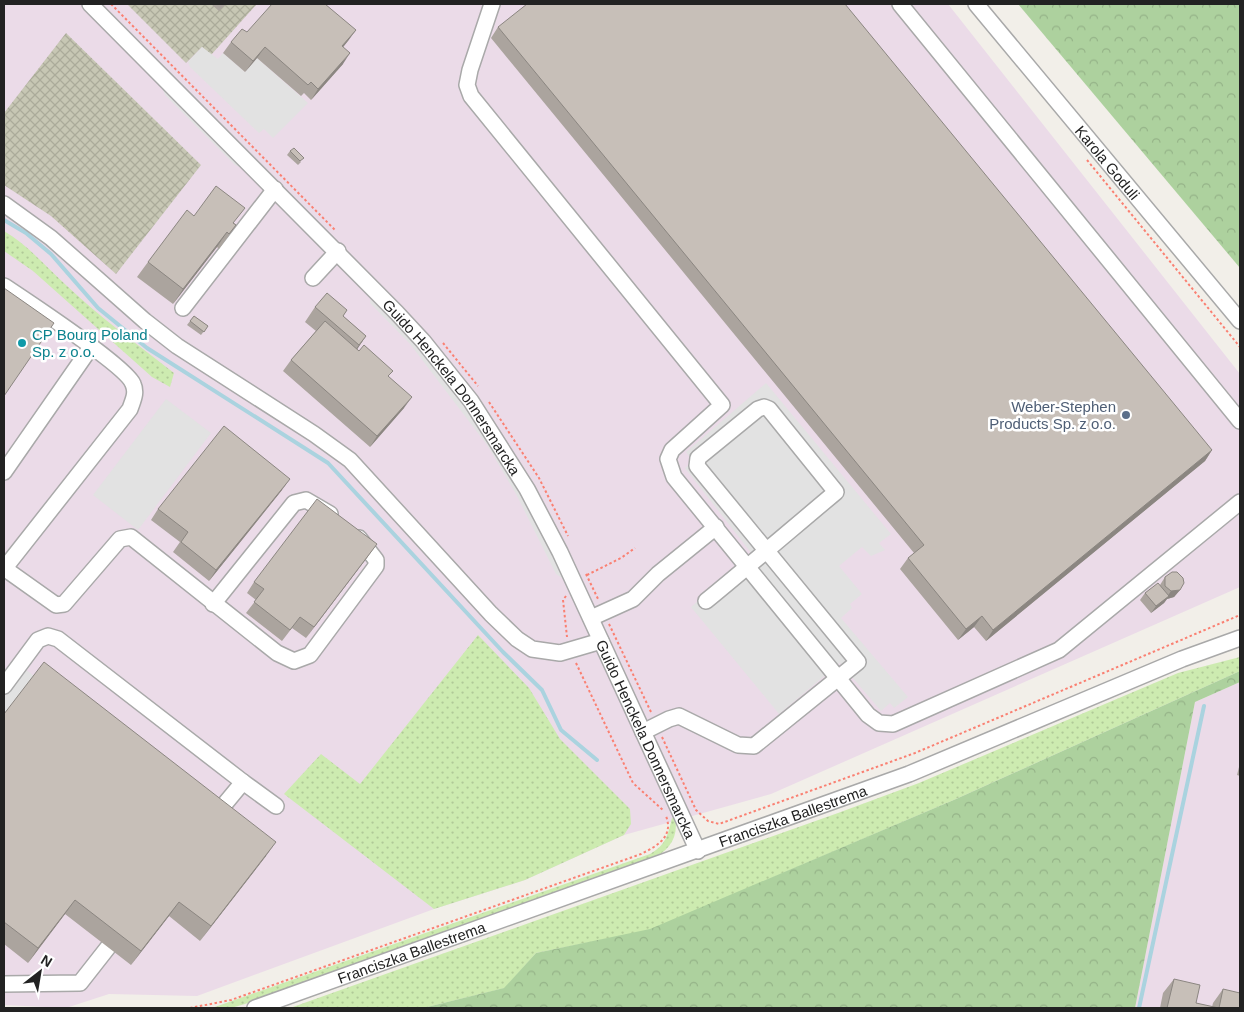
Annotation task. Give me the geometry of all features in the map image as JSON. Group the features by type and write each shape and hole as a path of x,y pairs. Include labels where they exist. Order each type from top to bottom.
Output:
{"street":[{"name":"Guido Henckela Donnersmarcka","path":"90,4 338,251 423,341 488,424 544,518 598,616 601,641 650,728 698,851"},
{"path":"492,4 470,70 467,85 471,96 722,405 740,424"},
{"path":"900,4 1240,421"},
{"name":"Karola Goduli","path":"976,4 1240,321"},
{"path":"183,308 275,190"},
{"path":"4,204 51,238 145,321 177,346 314,434 350,460 491,614 517,639 532,649 560,653 571,652 601,641"},
{"path":"314,278 338,251"},
{"path":"4,286 91,347 133,381 136,393 130,409 4,568 56,605 64,604 120,539 131,536 214,604 276,653 294,661 310,655 376,566 376,560 364,542 347,527 306,500 294,503 214,604"},
{"path":"4,472 91,347"},
{"path":"722,405 672,450 668,459 674,477 868,715 879,724 893,724 1045,657 1076,637 1240,502"},
{"path":"650,728 679,716 738,746 749,748 762,740 858,662 766,550 697,466 698,458 758,409 764,407 769,409 836,492 766,550 706,601"},
{"path":"598,616 633,599 658,574 716,527"},
{"path":"4,686 38,640 48,636 58,639 242,782 276,806"},
{"name":"Franciszka Ballestrema","path":"256,1008 698,851 916,771 1182,659 1240,638"},
{"path":"206,827 242,782"},
{"path":"4,984 80,983 132,917"}],"path":[{"path":"111,4 338,233"},
{"path":"1085,158 1240,347"},
{"path":"440,339 483,394"},
{"path":"488,402 539,478 570,540"},
{"path":"587,575 621,558 635,548"},
{"path":"582,566 587,575 598,616 650,728 696,810 708,821 719,824 915,753 1240,615"},
{"path":"564,597 568,641"},
{"path":"190,1008 241,997 641,854 660,845 666,834 668,821 665,812 633,783 574,658"}],"shaded area":[{"path":"4,4 948,4 1240,374 1240,587 771,794 624,835 525,880 434,909 197,996 109,994 66,1008 4,1005"},
{"path":"127,4 257,4 211,55 202,47 186,63"},
{"path":"66,33 201,165 116,274 51,216 4,185 4,113"},
{"path":"202,47 218,59 223,53 245,72 257,58 308,103 273,138 264,129 259,133 190,67 188,62"},
{"path":"160,83 245,169 235,165 165,95"},
{"path":"371,296 416,343 469,407 518,487 565,580 556,574 516,494 487,445 410,344 370,303"},
{"path":"766,383 891,534 879,543 885,550 871,556 862,547 839,566 862,594 850,604 852,608 841,618 908,697 894,708 890,703 881,711 840,663 779,714 691,607 752,554 685,468 693,462 686,452"},
{"path":"166,399 211,433 138,530 93,495"},
{"path":"25,669 34,676 4,716 4,697"},
{"path":"1240,682 1240,1008 1135,1008 1195,702"}],"green space":[{"path":"1018,4 1240,4 1240,268"},
{"path":"4,231 29,250 93,309 174,373 170,387 152,377 33,271 4,251"},
{"path":"478,635 529,688 560,739 630,809 631,824 624,835 525,880 434,909 284,794 321,754 360,784"},
{"path":"1240,657 1240,671 956,799 650,930 536,953 505,988 423,1008 290,1008 838,813 919,783 1178,673"},
{"path":"1240,671 1240,682 1195,702 1135,1008 423,1008 504,988 536,953 650,929 956,799"},
{"path":"675,817 676,825 671,843 663,852 651,859 245,1004 231,1008 212,1008 650,854 663,843 668,834 672,818"}],"building":[{"path":"272,4 325,4 356,30 342,46 350,53 318,89 311,82 308,85 265,47 253,61 231,42 242,29 247,32"},
{"path":"527,4 845,4 1212,450 993,630 982,616 966,629 908,558 924,545 498,27"},
{"path":"294,148 304,158 300,161 290,151"},
{"path":"216,186 245,208 233,223 236,225 229,234 227,232 183,289 148,262 187,210 194,216"},
{"name":"CP Bourg Poland Sp. z o.o.","path":"4,288 54,323 4,396"},
{"path":"327,293 347,310 343,316 366,336 359,345 315,307"},
{"path":"194,316 208,326 204,332 190,321"},
{"path":"325,321 359,351 364,345 393,371 388,376 412,397 377,436 291,360"},
{"path":"224,426 290,479 216,570 181,542 188,532 158,509"},
{"path":"317,499 377,544 314,627 300,617 290,630 254,602 264,589 254,582"},
{"path":"1172,572 1177,572 1183,578 1184,583 1180,590 1171,591 1165,586 1165,577"},
{"path":"1158,583 1169,596 1156,606 1145,593"},
{"path":"44,662 276,842 211,926 179,902 141,951 75,900 38,948 4,922 4,714"},
{"path":"1174,979 1200,985 1196,1003 1219,1008 1167,1008"},
{"path":"1223,989 1240,993 1240,1008 1219,1008"}],"waterway":[{"path":"4,220 26,233 51,254 98,308 147,348 328,463 503,652 542,690 561,730 597,760"},
{"path":"1139,1008 1204,706"}],"place":[{"name":"CP Bourg Poland Sp. z o.o.","path":"22,343"},
{"name":"Weber-Stephen Products Sp. z o.o.","path":"1126,415"}]}
